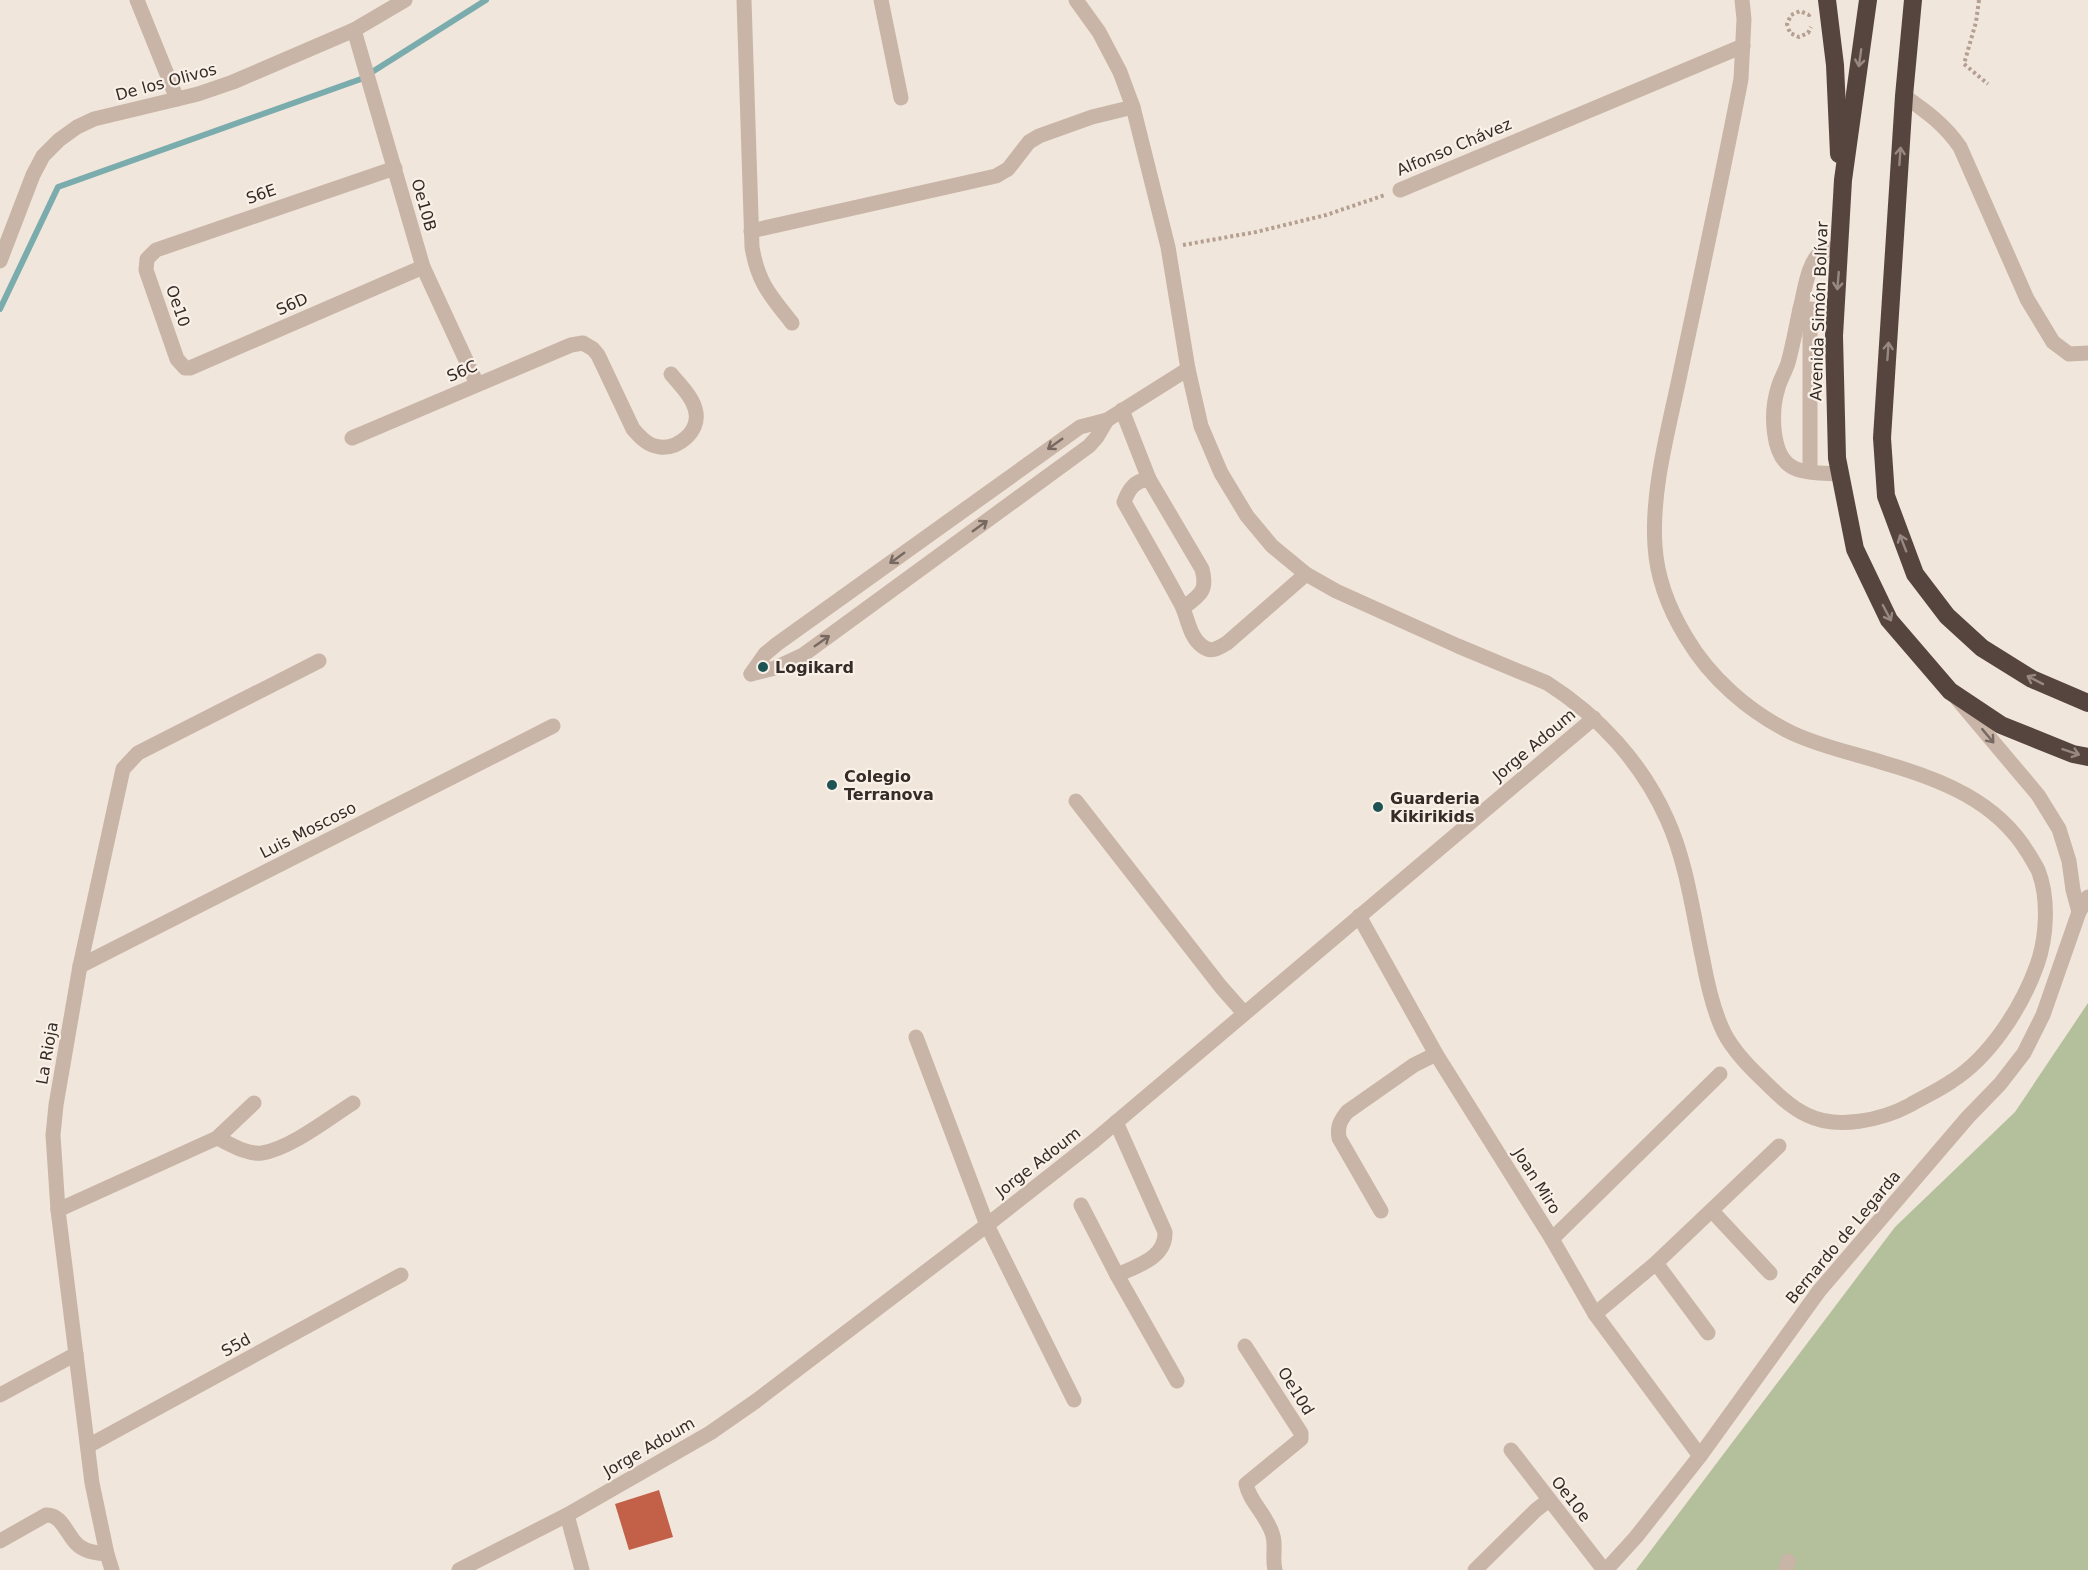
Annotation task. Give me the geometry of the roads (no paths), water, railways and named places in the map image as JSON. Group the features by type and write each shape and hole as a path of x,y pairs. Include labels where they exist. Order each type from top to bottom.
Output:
{"highway":[{"path":"1827,0 1835,65 1837,121 1843,180"},
{"name":"Avenida Simón Bolívar","path":"1868,0 1843,180 1835,310 1837,458 1855,549 1889,620 1950,691 2001,725 2073,754 2088,757"},
{"path":"1913,0 1904,96 1882,438 1886,496 1915,574 1947,616 1982,648 2032,679 2088,703"}],"street":[{"path":"137,0 177,99"},
{"name":"De los Olivos","path":"0,261 33,175 43,156 77,127 94,119 177,99 233,82 349,32 405,0"},
{"path":"744,0 751,231 755,267 761,282 792,323"},
{"path":"881,0 901,98"},
{"path":"1076,0 1099,32 1120,72 1133,107 1168,247 1188,369 1201,426 1221,473 1247,516 1272,546 1306,574 1390,616 1547,683 1571,698 1594,718 1639,769 1656,795 1670,824 1683,869 1708,986 1721,1027 1734,1049 1784,1101 1811,1118 1838,1122 1872,1119 1902,1109 1956,1079 2002,1031 2031,981 2041,953 2045,897 2038,869 2024,845 2003,820 1980,802 1954,788 1889,764 1821,746 1788,731 1731,692 1706,667 1684,635 1659,580 1654,542 1660,473 1741,79 1742,0"},
{"name":"Oe10B","path":"349,32 419,268 473,386"},
{"name":"Alfonso Chávez","path":"1400,190 1743,46"},
{"path":"1904,96 1931,114 1951,133 1960,147 2026,299 2053,342 2069,354 2088,352"},
{"path":"751,231 996,176 1008,169 1029,142 1039,136 1092,117 1133,107"},
{"name":"S6E","path":"145,264 156,250 390,169"},
{"path":"1810,471 1805,309 1811,264 1822,252 1840,247"},
{"name":"Oe10","path":"145,264 177,359"},
{"name":"S6D","path":"177,359 185,368 197,366 419,268"},
{"path":"1805,309 1835,310"},
{"path":"1805,309 1778,389 1773,411 1776,440 1783,459 1793,468 1840,474"},
{"name":"S6C","path":"352,438 571,345 583,343 598,355 633,429 640,438 660,447 677,444 694,429 696,421 694,406 671,374"},
{"path":"1107,420 1089,446 803,655 775,668 751,674 765,654 777,644 1080,427 1107,420 1188,369"},
{"path":"1122,410 1149,479 1202,569 1204,588 1199,596 1183,608"},
{"path":"1149,479 1133,484 1124,502 1183,608 1196,641 1210,651 1227,643 1306,574"},
{"path":"938,528 952,547"},
{"name":"La Rioja","path":"112,1570 92,1483 58,1210 53,1135 80,966 123,769 138,753 319,661"},
{"path":"1950,691 2038,795 2059,830 2069,861 2079,912"},
{"name":"Jorge Adoum","path":"459,1570 567,1515 734,1417 987,1225 1116,1122 1594,718"},
{"name":"Luis Moscoso","path":"80,966 553,726"},
{"path":"1076,801 1221,987 1244,1013"},
{"name":"Bernardo de Legarda","path":"1605,1570 1636,1537 1700,1456 1819,1291 1968,1117 2000,1084 2024,1053 2043,1015 2079,912 2088,897"},
{"name":"Joan Miro","path":"1359,916 1436,1054 1552,1239 1595,1314 1700,1456"},
{"path":"2041,953 2063,958"},
{"path":"915,1037 987,1225 1074,1400"},
{"path":"1381,1211 1339,1138 1340,1120 1347,1112 1414,1065 1436,1054"},
{"path":"1552,1239 1720,1074"},
{"path":"58,1210 217,1138 254,1103"},
{"path":"217,1138 248,1151 261,1153 292,1142 353,1103"},
{"path":"1116,1122 1165,1232 1165,1241 1154,1256 1117,1275"},
{"path":"1595,1314 1656,1263 1779,1146"},
{"path":"1081,1205 1117,1275 1177,1381"},
{"path":"1712,1210 1770,1273"},
{"path":"1656,1263 1708,1333"},
{"name":"S5d","path":"88,1446 401,1275"},
{"name":"Oe10d","path":"1245,1346 1301,1434 1301,1439 1246,1484 1248,1494 1274,1538 1275,1570"},
{"path":"0,1395 75,1354"},
{"name":"Oe10e","path":"1511,1450 1605,1570"},
{"path":"1475,1570 1549,1500"},
{"path":"0,1540 46,1515 51,1515 59,1519 80,1547 107,1554"},
{"path":"567,1515 582,1570"}],"waterway":[{"path":"0,309 58,187 361,79 486,0"}],"place":[{"name":"Logikard","path":"763,667"},
{"name":"Colegio Terranova","path":"832,785"},
{"name":"Guarderia Kikirikids","path":"1378,807"}]}
